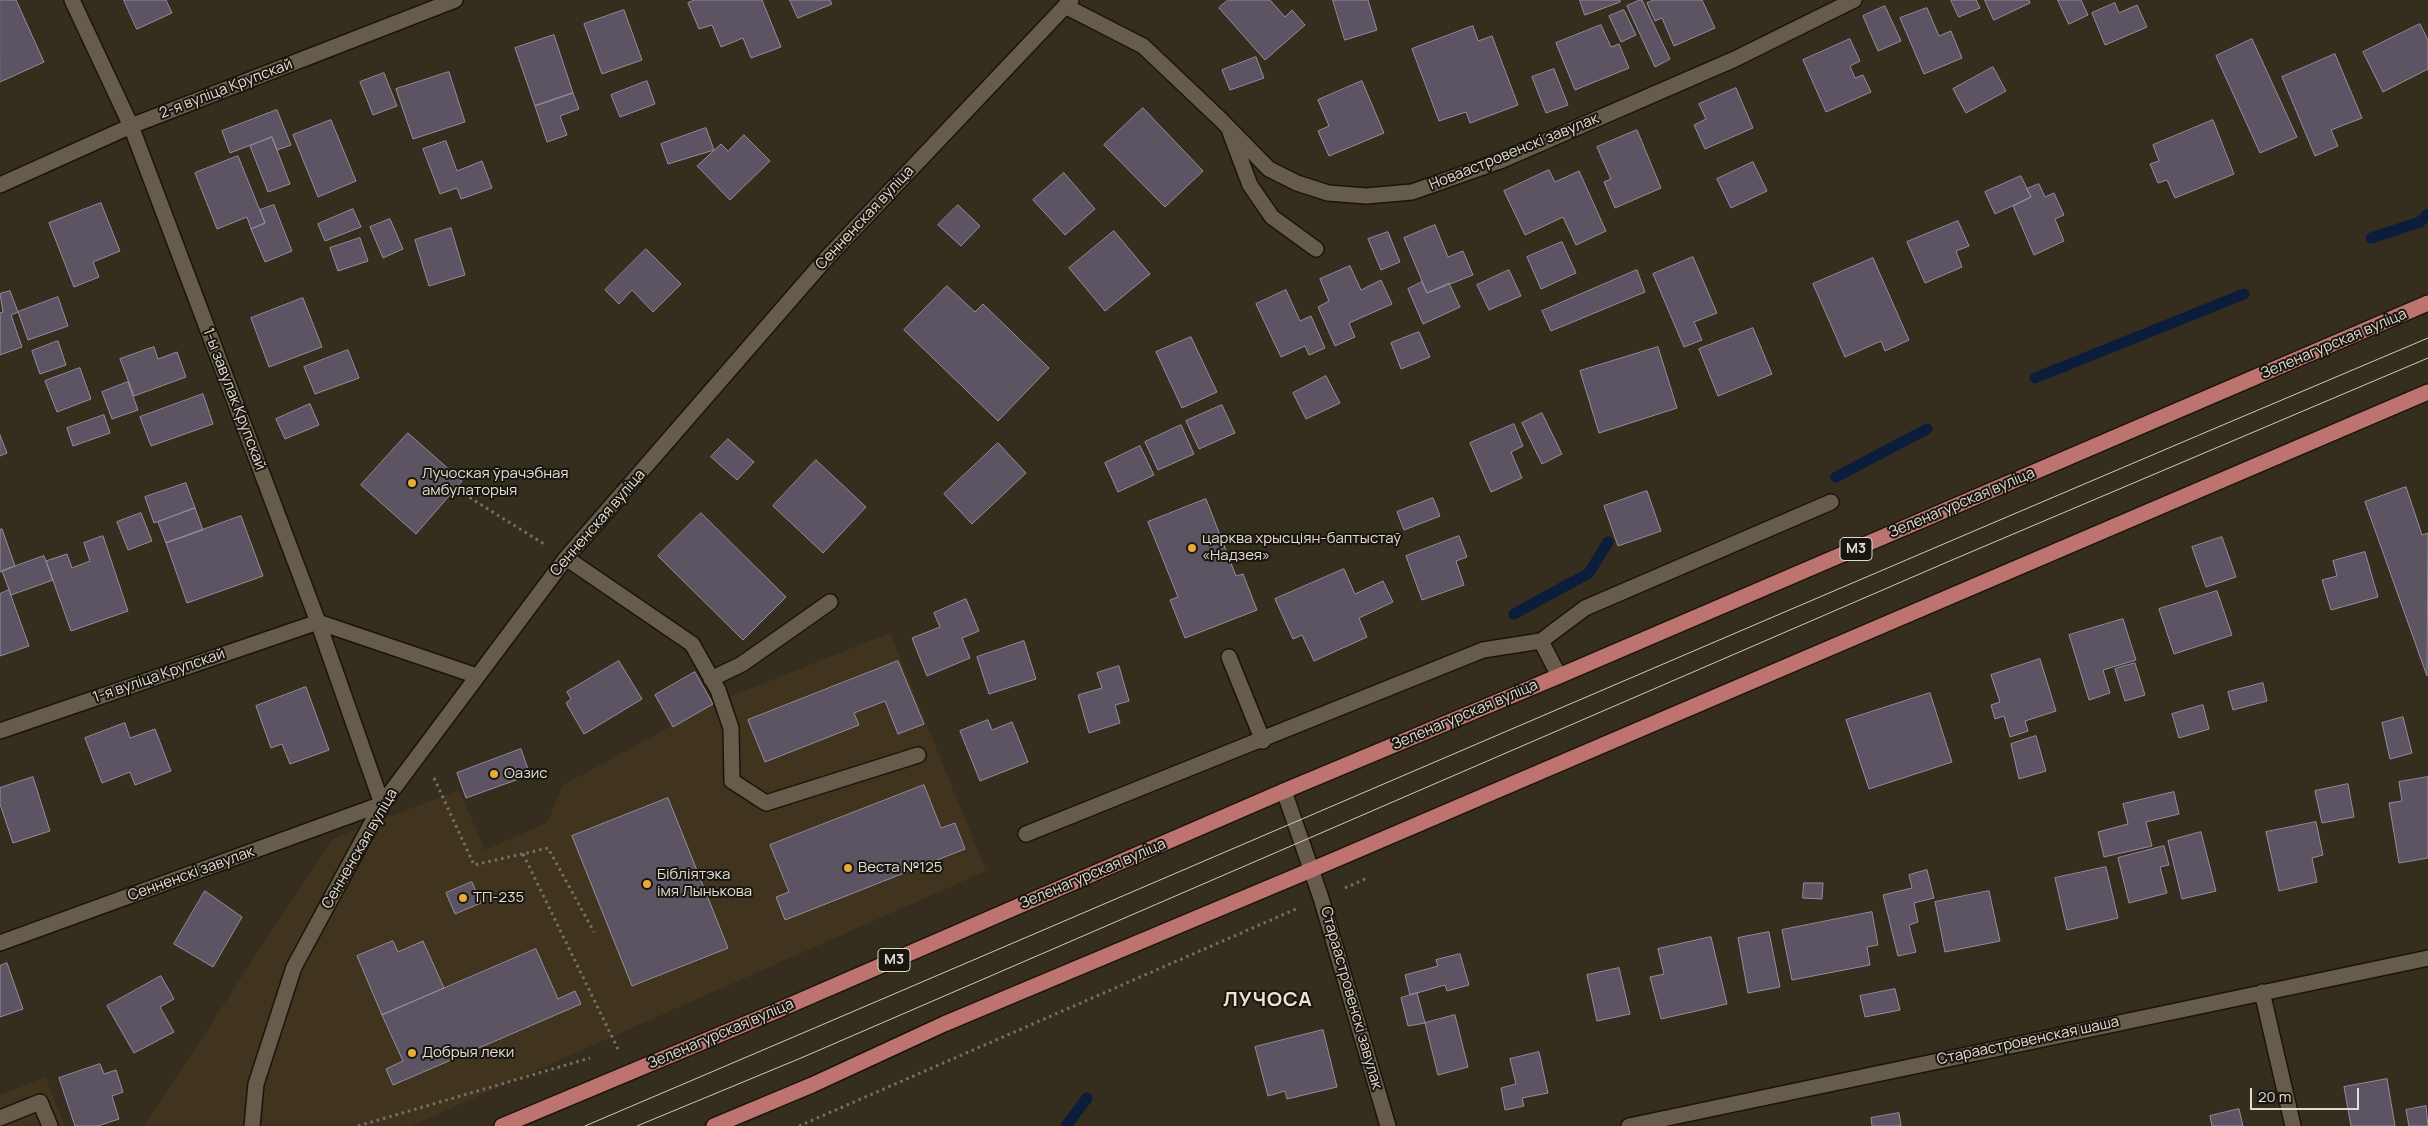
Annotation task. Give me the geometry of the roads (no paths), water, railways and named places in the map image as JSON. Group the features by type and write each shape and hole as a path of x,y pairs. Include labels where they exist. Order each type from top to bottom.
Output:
{"main road":[{"name":"Зеленагурская вуліца","path":"502,1126 780,1010 1284,791 1559,676 2428,303"},
{"path":"714,1126 812,1085 944,1024 1311,870 2428,392"}],"street":[{"name":"1-ы завулак Крупскай","path":"72,0 131,126 318,622 382,804"},
{"name":"2-я вуліца Крупскай","path":"0,185 131,126 455,0"},
{"name":"Новаастровенскі завулак","path":"1068,3 1143,46 1228,126 1269,169 1297,184 1328,193 1366,196 1412,192 1500,161 1736,59 1854,0"},
{"name":"Сенненская вуліца","path":"252,1126 256,1084 294,968 382,804 566,558 824,261 1068,3"},
{"path":"1228,126 1250,185 1272,217 1316,250"},
{"path":"1026,834 1483,650 1541,641 1585,608 1832,502"},
{"path":"566,558 692,644 718,690 732,728 732,780 766,803 918,755"},
{"path":"711,679 742,664 830,602"},
{"path":"318,622 477,676"},
{"name":"1-я вуліца Крупскай","path":"0,731 318,622"},
{"path":"1541,641 1559,676"},
{"path":"1228,657 1263,740"},
{"name":"Стараастровенскі завулак","path":"1284,791 1321,898 1388,1126"},
{"name":"Сенненскі завулак","path":"0,943 382,804"},
{"name":"Стараастровенская шаша","path":"1629,1126 2428,958"},
{"path":"2262,992 2293,1126"},
{"path":"0,1118 40,1102 50,1126"}],"waterway":[{"path":"2371,238 2420,222 2428,214"},
{"path":"2035,378 2244,294"},
{"path":"1836,477 1927,429"},
{"path":"1514,614 1589,573 1608,542"},
{"path":"1066,1126 1087,1098"}],"tram line":[{"path":"585,1126 2428,338"},
{"path":"637,1126 801,1058 1945,563 2428,358"}],"place":[{"name":"Лучоская ўрачэбная амбулаторыя","path":"412,483"},
{"name":"царква хрысціян-баптыстаў «Надзея»","path":"1192,548"},
{"name":"Оазис","path":"494,774"},
{"name":"Веста №125","path":"848,868"},
{"name":"Бібліятэка імя Лынькова","path":"647,884"},
{"name":"ТП-235","path":"463,898"},
{"name":"Добрыя леки","path":"412,1053"}],"district":[{"name":"ЛУЧОСА","path":"1268,1000"}]}
